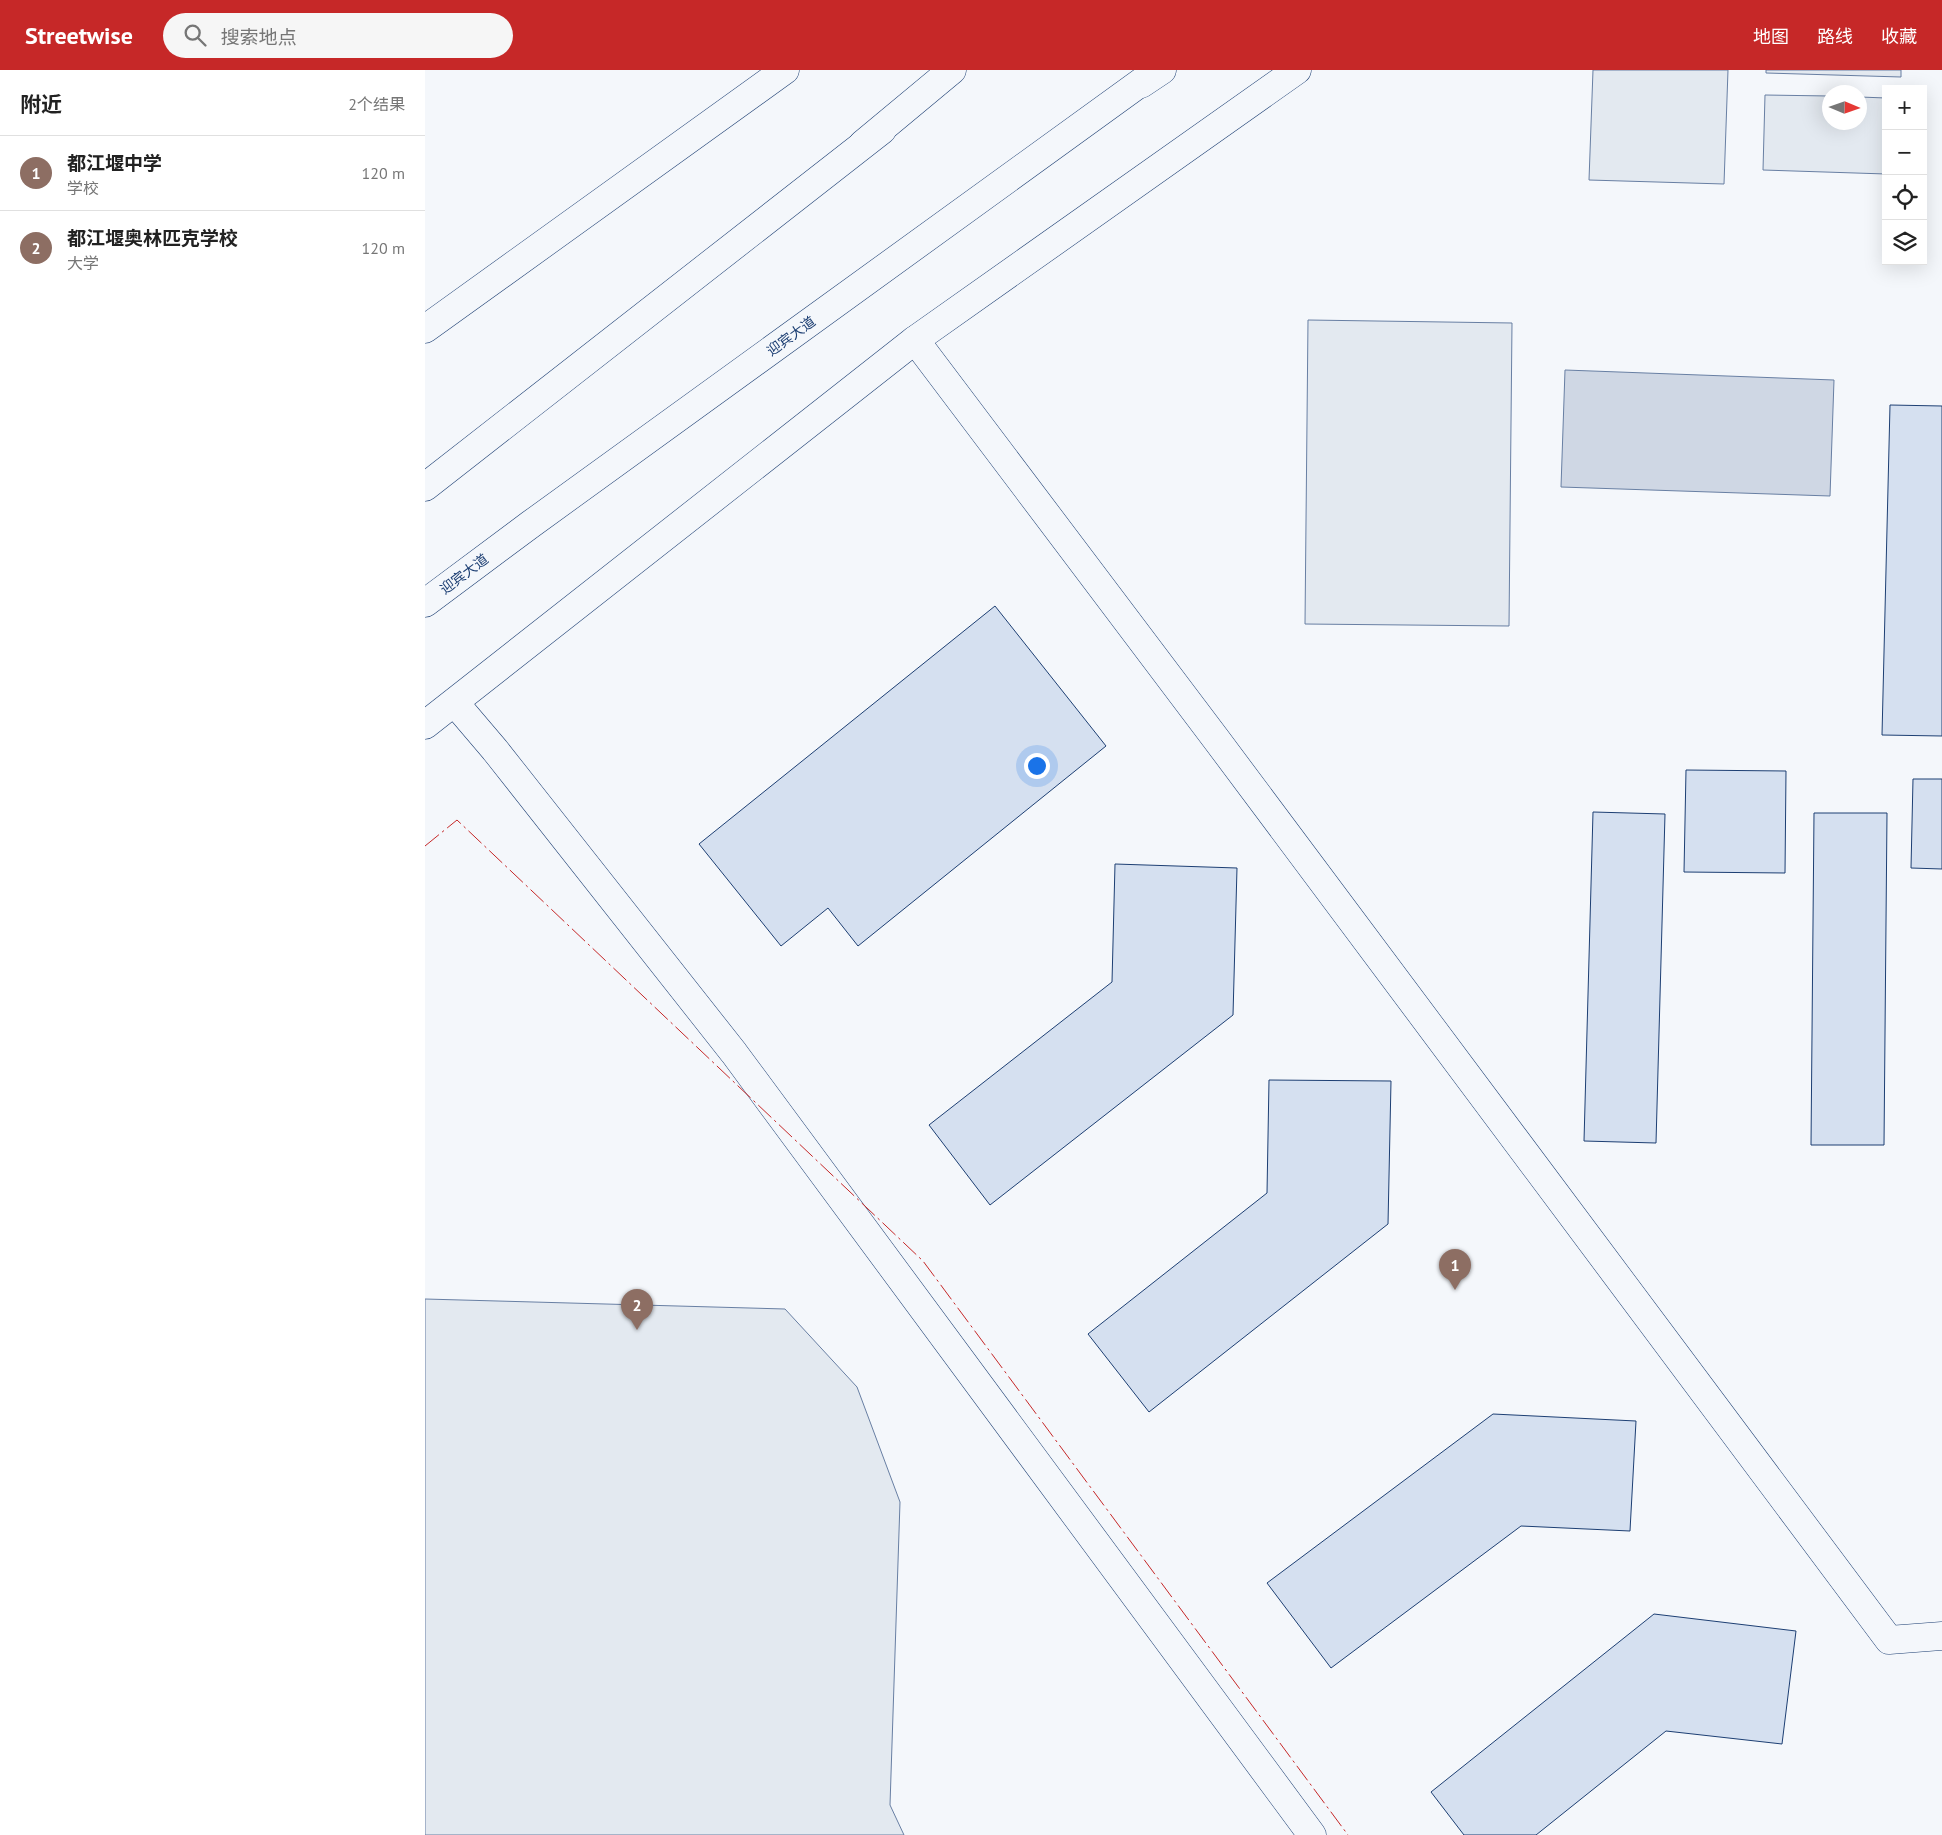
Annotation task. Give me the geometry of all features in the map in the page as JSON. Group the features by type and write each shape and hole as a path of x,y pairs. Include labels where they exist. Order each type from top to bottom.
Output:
{"main road":[{"path":"425,329 785,70"},
{"path":"425,487 863,144 952,70"},
{"path":"863,144 967,70"},
{"path":"425,725 915,340 1297,70"},
{"name":"迎宾大道","path":"425,604 531,524 1154,75"},
{"path":"915,340 1223,747 1889,1640 1942,1636"},
{"path":"455,703 495,750 733,1053 1312,1835"}],"shaded area":[{"path":"1593,70 1728,70 1724,184 1589,180"},
{"path":"1766,70 1901,70 1901,77 1766,73"},
{"path":"1765,95 1822,96 1822,130 1867,130 1867,97 1882,98 1882,174 1763,170"},
{"path":"1308,320 1512,323 1509,626 1305,624"},
{"path":"1565,370 1834,380 1830,496 1561,487"},
{"path":"425,1299 785,1309 857,1387 900,1502 890,1805 904,1835 425,1835"}],"building":[{"path":"1890,405 1942,406 1942,736 1882,735"},
{"path":"995,606 1106,746 858,946 828,908 781,946 699,844"},
{"path":"1686,770 1786,771 1785,873 1684,872"},
{"path":"1913,779 1942,779 1942,869 1911,868"},
{"path":"1593,812 1665,814 1656,1143 1584,1141"},
{"path":"1814,813 1887,813 1884,1145 1811,1145"},
{"path":"1115,864 1237,868 1233,1015 990,1205 929,1125 1112,982"},
{"path":"1269,1080 1391,1081 1388,1224 1149,1412 1088,1334 1267,1193"},
{"path":"1493,1414 1636,1421 1630,1531 1521,1526 1331,1668 1267,1583"},
{"path":"1654,1614 1796,1631 1782,1744 1666,1731 1536,1835 1464,1835 1431,1792"}],"power":[{"path":"425,846 457,820 923,1261 1348,1835"}],"place":[{"name":"都江堰中学","path":"1455,1290"},
{"name":"都江堰奥林匹克学校","path":"637,1330"}]}
